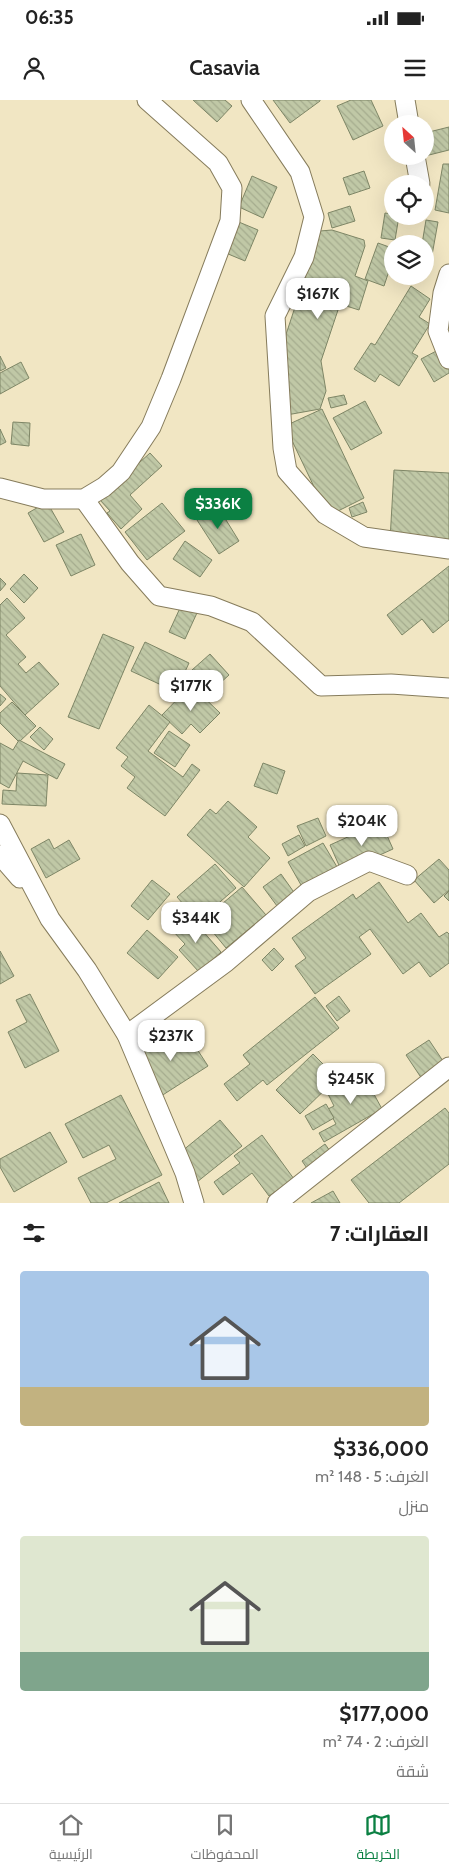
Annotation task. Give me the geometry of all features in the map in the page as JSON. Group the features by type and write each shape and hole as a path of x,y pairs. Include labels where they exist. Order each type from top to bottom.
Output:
{"street":[{"path":"0,488 43,499 84,499 104,487 121,472 151,427 171,379 230,220 232,188 218,163 147,100"},
{"path":"405,100 408,115"},
{"path":"255,103 300,172 314,216 304,257 275,316 283,448 288,471 324,514 364,537 449,549"},
{"path":"449,274 443,292 438,331 449,359"},
{"path":"84,499 130,564 160,596 212,606 252,622 321,686 391,684 449,688"},
{"path":"0,824 50,919 87,970 127,1035 185,1172 194,1203"},
{"path":"0,855 41,902"},
{"path":"127,1035 226,962 308,892 370,861 407,875"},
{"path":"277,1203 449,1067"}],"building":[{"path":"193,100 225,100 232,106 217,122"},
{"path":"273,100 320,100 320,101 290,123"},
{"path":"351,100 371,100 383,126 353,140 337,106"},
{"path":"449,127 449,150 434,154 434,131"},
{"path":"443,164 449,164 449,213 435,210"},
{"path":"364,171 370,188 349,195 343,178"},
{"path":"252,176 277,187 263,218 239,207"},
{"path":"350,206 355,221 332,228 328,213"},
{"path":"384,219 384,225 398,225 396,235 384,235 384,238 381,238"},
{"path":"234,220 258,230 245,261 221,251"},
{"path":"434,221 438,222 434,244 434,235 424,235 425,225 434,225"},
{"path":"332,230 364,240 365,246 355,276 368,281 359,310 340,304 321,361 326,391 320,409 281,416 274,371 320,231"},
{"path":"378,243 384,245 384,286 365,279"},
{"path":"411,286 430,299 419,317 430,324 412,353 418,356 399,386 380,374 375,382 354,369 371,343 375,345"},
{"path":"442,348 449,361 449,373 434,382 421,359"},
{"path":"0,356 6,368 0,371"},
{"path":"21,362 29,378 0,394 0,373"},
{"path":"344,395 347,404 331,408 328,398"},
{"path":"365,401 382,433 351,450 333,418"},
{"path":"322,409 364,498 328,516 285,426"},
{"path":"13,422 30,423 29,446 11,444"},
{"path":"0,429 6,442 0,445"},
{"path":"150,453 162,466 130,495 142,509 121,529 107,513 110,511 99,499"},
{"path":"394,470 449,473 449,544 390,540"},
{"path":"47,502 64,532 44,542 28,513"},
{"path":"363,502 367,512 352,517 349,508"},
{"path":"162,503 185,531 147,560 125,532"},
{"path":"218,507 239,541 219,554 197,520"},
{"path":"81,534 95,565 71,576 56,545"},
{"path":"185,541 212,560 200,577 173,559"},
{"path":"449,566 449,620 433,633 422,619 402,635 387,615"},
{"path":"24,574 38,588 24,603 10,589"},
{"path":"0,578 6,584 0,591"},
{"path":"186,595 202,602 185,639 169,632"},
{"path":"7,598 25,618 6,635 26,657 18,664 26,673 39,662 59,684 25,715 0,686 0,605"},
{"path":"103,634 134,647 99,729 68,717"},
{"path":"145,642 189,663 183,676 178,673 170,689 131,671"},
{"path":"210,654 229,675 207,695 197,684 201,680 192,670"},
{"path":"191,685 220,713 200,733 191,724 182,734 162,715"},
{"path":"0,694 6,699 0,706"},
{"path":"12,702 36,726 19,742 0,723 0,713"},
{"path":"149,705 170,722 148,751 183,777 192,764 200,770 165,816 127,788 135,777 121,766 128,757 116,748"},
{"path":"40,727 53,739 44,750 30,737"},
{"path":"169,731 190,745 175,767 154,753"},
{"path":"19,740 65,764 57,779 23,761 9,788 0,783 0,743 13,750"},
{"path":"263,763 285,771 277,794 254,786"},
{"path":"17,773 48,775 46,806 2,804 3,790 16,791"},
{"path":"228,801 257,827 248,837 270,858 244,887 187,835 210,809 216,814"},
{"path":"318,818 326,836 306,846 297,826"},
{"path":"381,822 393,849 342,872 330,845"},
{"path":"299,835 305,846 288,856 282,844"},
{"path":"49,839 54,849 69,840 80,859 46,878 31,849"},
{"path":"323,843 340,872 305,892 288,862"},
{"path":"439,859 449,870 449,890 434,903 414,880"},
{"path":"215,864 236,888 198,921 177,897"},
{"path":"281,874 298,898 280,910 263,887"},
{"path":"152,880 170,894 148,920 131,906"},
{"path":"379,882 408,923 421,913 439,937 447,932 449,934 449,963 430,977 419,962 403,974 370,929 359,937 371,954 315,994 295,966 306,958 292,938 353,894 356,899"},
{"path":"242,887 266,915 226,948 203,920"},
{"path":"449,891 449,901 444,896"},
{"path":"189,915 221,952 199,972 179,950 185,944 172,930"},
{"path":"147,930 178,957 158,979 127,953"},
{"path":"274,948 284,959 272,971 262,960"},
{"path":"0,951 14,976 0,984"},
{"path":"30,994 59,1051 25,1068 8,1032 27,1022 16,1000"},
{"path":"339,996 350,1011 337,1021 326,1006"},
{"path":"315,997 339,1028 267,1085 263,1080 237,1101 224,1084 250,1064 243,1055"},
{"path":"182,1026 208,1066 158,1098 134,1057"},
{"path":"429,1040 449,1070 426,1085 406,1055"},
{"path":"313,1054 337,1078 300,1114 276,1090"},
{"path":"362,1072 382,1109 324,1142 319,1133 336,1124 328,1109 334,1106 327,1092"},
{"path":"121,1095 162,1175 106,1203 91,1203 78,1178 116,1159 109,1145 83,1158 65,1124"},
{"path":"326,1104 334,1118 313,1130 305,1116"},
{"path":"445,1108 449,1113 449,1164 399,1203 369,1203 351,1180"},
{"path":"220,1120 242,1146 197,1182 176,1156"},
{"path":"50,1132 67,1162 14,1192 0,1167 0,1159"},
{"path":"262,1135 294,1179 269,1196 252,1173 223,1195 214,1182 240,1163 234,1156"},
{"path":"325,1144 335,1158 311,1174 302,1161"},
{"path":"159,1182 169,1203 119,1203"},
{"path":"333,1191 340,1203 311,1203"}]}
